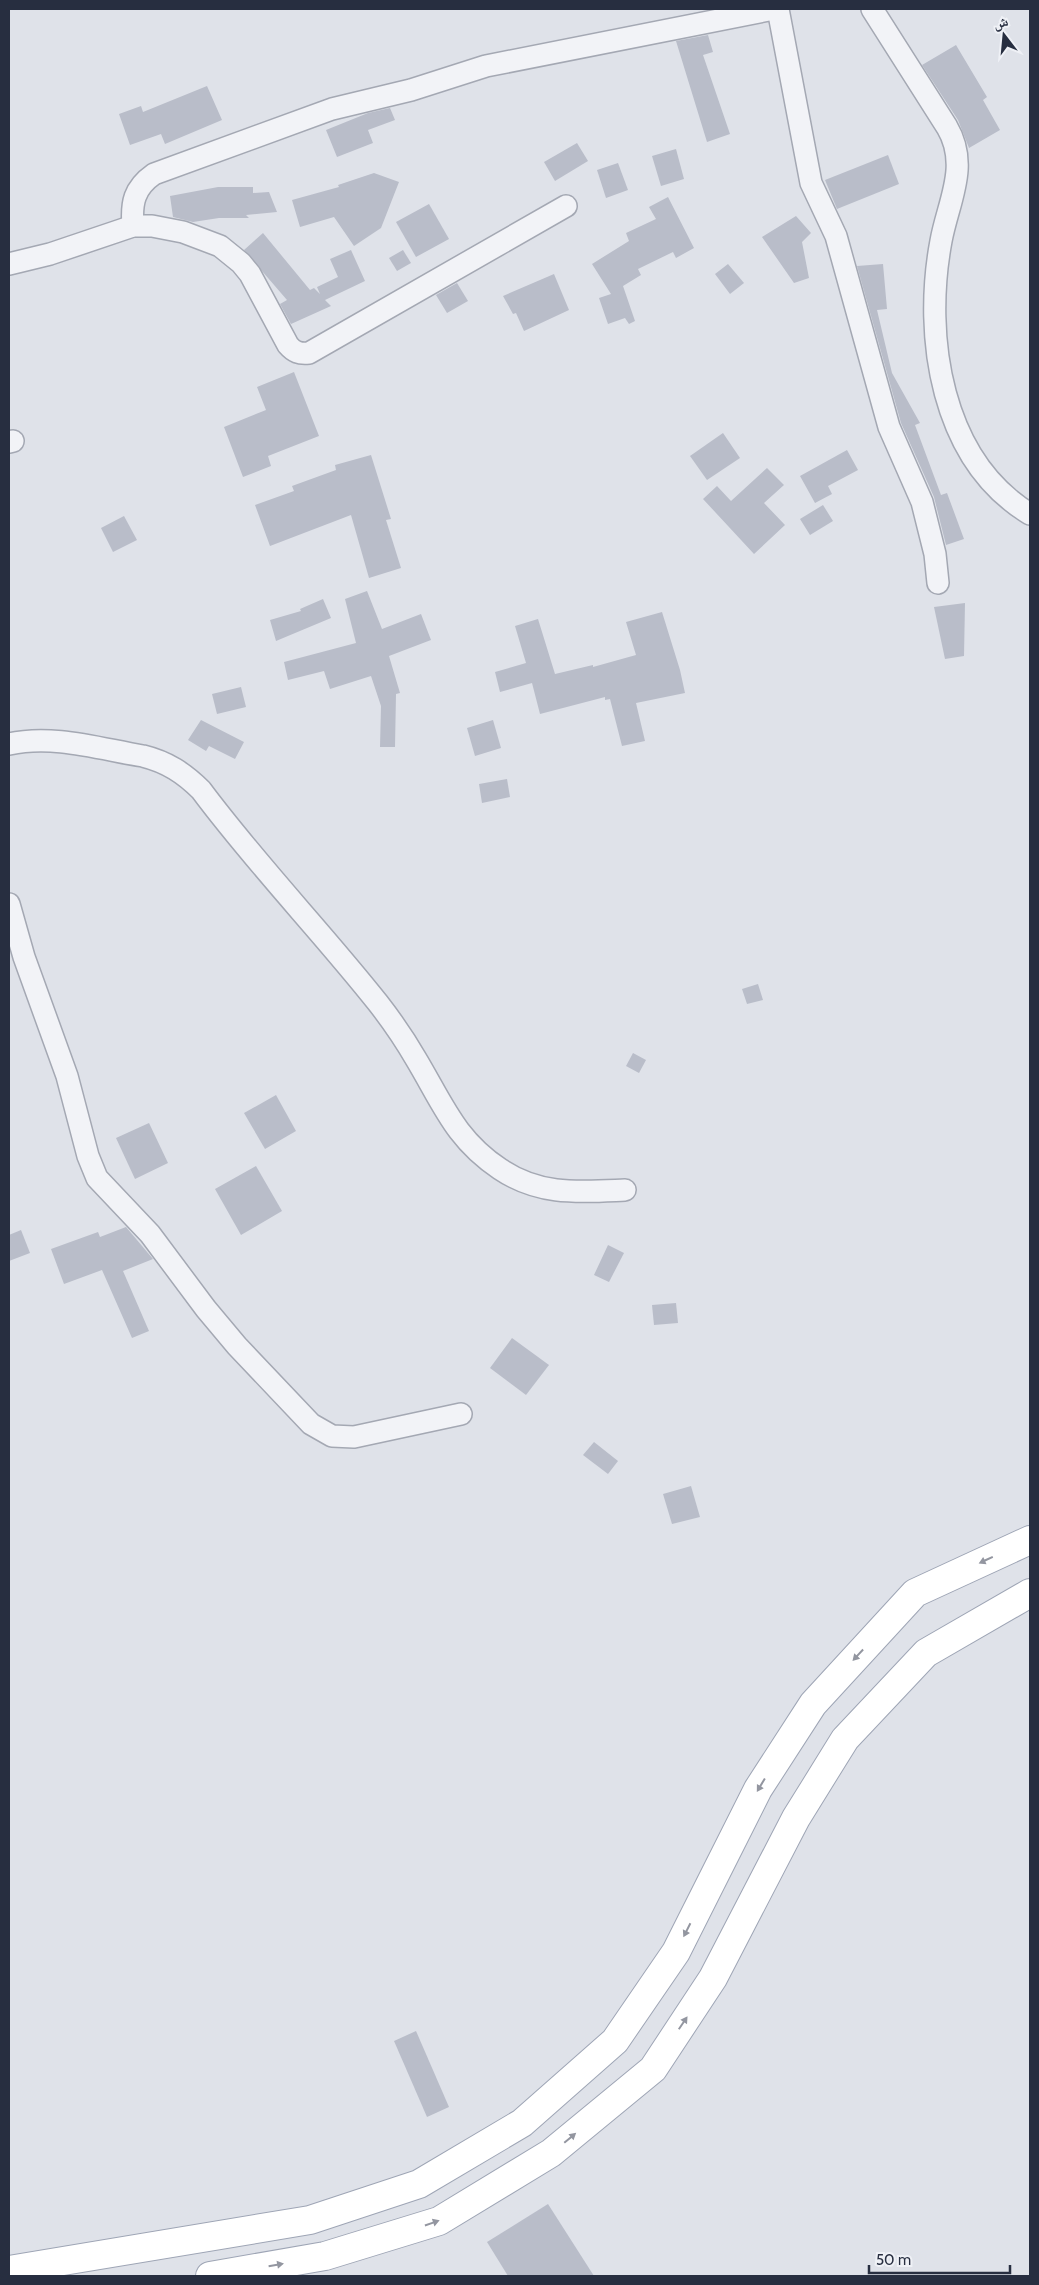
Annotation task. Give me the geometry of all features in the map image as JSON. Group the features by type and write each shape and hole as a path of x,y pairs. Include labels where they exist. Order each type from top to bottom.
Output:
{"main road":[{"path":"9,2270 310,2220 419,2184 522,2123 615,2041 676,1952 758,1788 813,1704 915,1593 1030,1540"},
{"path":"210,2276 325,2256 439,2221 551,2153 653,2069 713,1978 796,1818 845,1739 926,1652 1030,1592"}],"street":[{"path":"133,226 131,209 133,196 139,187 150,177 291,122 332,109 411,90 486,66 776,9 811,183 836,236 889,427 922,502 935,554 938,583"},
{"path":"872,9 947,128 956,148 958,171 941,240 935,294 938,349 948,399 964,442 977,466 999,492 1030,514"},
{"path":"9,264 50,254 133,226 152,226 183,232 211,242 231,254 250,274 288,345 296,353 303,354 309,353 566,206"},
{"path":"9,744 41,740 143,756 157,760 182,773 201,790 378,1003 416,1058 447,1116 472,1146 502,1170 536,1188 570,1192 624,1190"},
{"path":"9,904 24,956 67,1076 88,1156 97,1178 150,1234 206,1310 237,1346 311,1424 332,1436 354,1437 461,1414"}],"building":[{"path":"708,35 713,52 703,55 730,134 707,142 676,41"},
{"path":"956,45 987,97 983,100 1000,130 969,148 958,120 922,65"},
{"path":"207,86 222,120 165,144 161,134 130,145 119,114 141,106 143,112"},
{"path":"390,108 395,120 368,130 373,143 337,157 326,130 368,113"},
{"path":"577,143 588,161 555,181 544,162"},
{"path":"676,149 684,179 661,186 652,156"},
{"path":"888,155 899,184 837,209 825,180"},
{"path":"618,163 628,190 606,198 597,170"},
{"path":"374,173 399,182 381,228 354,246 334,217 300,227 292,200 339,187 338,185"},
{"path":"218,187 253,187 253,193 269,192 277,212 246,215 249,218 219,218 193,222 173,217 170,196"},
{"path":"668,197 694,248 676,258 673,252 638,269 641,275 623,286 635,321 629,324 625,318 608,324 599,298 611,294 592,264 629,241 626,233 656,219 649,207"},
{"path":"429,204 449,239 416,257 396,222"},
{"path":"796,216 811,233 802,242 809,278 794,283 762,237"},
{"path":"263,233 310,290 314,288 320,294 317,287 338,277 330,259 351,250 365,281 325,300 331,306 291,324 280,304 287,300 244,250"},
{"path":"403,250 411,263 397,271 389,258"},
{"path":"728,264 744,283 730,294 715,274"},
{"path":"883,264 887,309 877,310 892,373 920,423 915,425 941,495 947,493 964,539 946,545 934,497 901,423 857,266"},
{"path":"554,274 569,310 524,331 516,313 513,314 503,296"},
{"path":"457,283 468,301 447,313 436,295"},
{"path":"294,372 319,436 268,456 271,466 243,477 224,427 266,410 257,387"},
{"path":"723,433 740,458 707,480 690,456"},
{"path":"847,450 858,470 828,486 832,494 815,503 800,476"},
{"path":"371,455 391,519 386,520 401,568 369,578 351,515 270,546 255,505 294,491 292,486 336,470 335,465"},
{"path":"767,468 784,485 764,503 785,525 754,554 703,499 717,486 731,501"},
{"path":"823,505 833,521 810,535 800,519"},
{"path":"124,516 137,540 113,552 101,528"},
{"path":"367,591 382,629 421,614 431,640 389,656 400,693 396,694 395,747 380,747 381,706 371,676 330,689 324,671 288,680 284,662 356,643 345,599"},
{"path":"323,599 331,618 276,641 270,620 301,611 300,609"},
{"path":"965,603 964,656 945,659 934,607"},
{"path":"662,612 685,693 636,703 645,741 622,746 610,699 605,700 605,697 540,714 532,683 500,692 495,672 526,663 515,626 538,619 555,674 593,665 593,667 636,655 626,622"},
{"path":"241,687 246,707 217,714 212,694"},
{"path":"201,720 244,742 235,759 209,746 206,751 188,740"},
{"path":"493,720 501,748 475,756 467,728"},
{"path":"507,779 510,797 482,803 479,784"},
{"path":"758,984 763,1000 747,1004 742,989"},
{"path":"633,1053 646,1060 639,1073 626,1066"},
{"path":"276,1095 296,1131 265,1149 244,1113"},
{"path":"149,1123 168,1163 135,1179 116,1138"},
{"path":"256,1166 282,1211 241,1235 215,1189"},
{"path":"126,1227 153,1259 123,1271 149,1331 132,1338 102,1270 64,1284 51,1249 98,1232 100,1237"},
{"path":"21,1230 30,1253 9,1261 9,1235"},
{"path":"608,1245 624,1253 609,1282 594,1275"},
{"path":"676,1303 678,1323 654,1325 652,1305"},
{"path":"512,1338 549,1365 526,1395 490,1368"},
{"path":"594,1442 618,1461 608,1474 583,1455"},
{"path":"691,1486 700,1517 672,1524 663,1494"},
{"path":"416,2031 449,2107 427,2117 394,2041"},
{"path":"548,2204 594,2276 508,2276 487,2242"}]}
